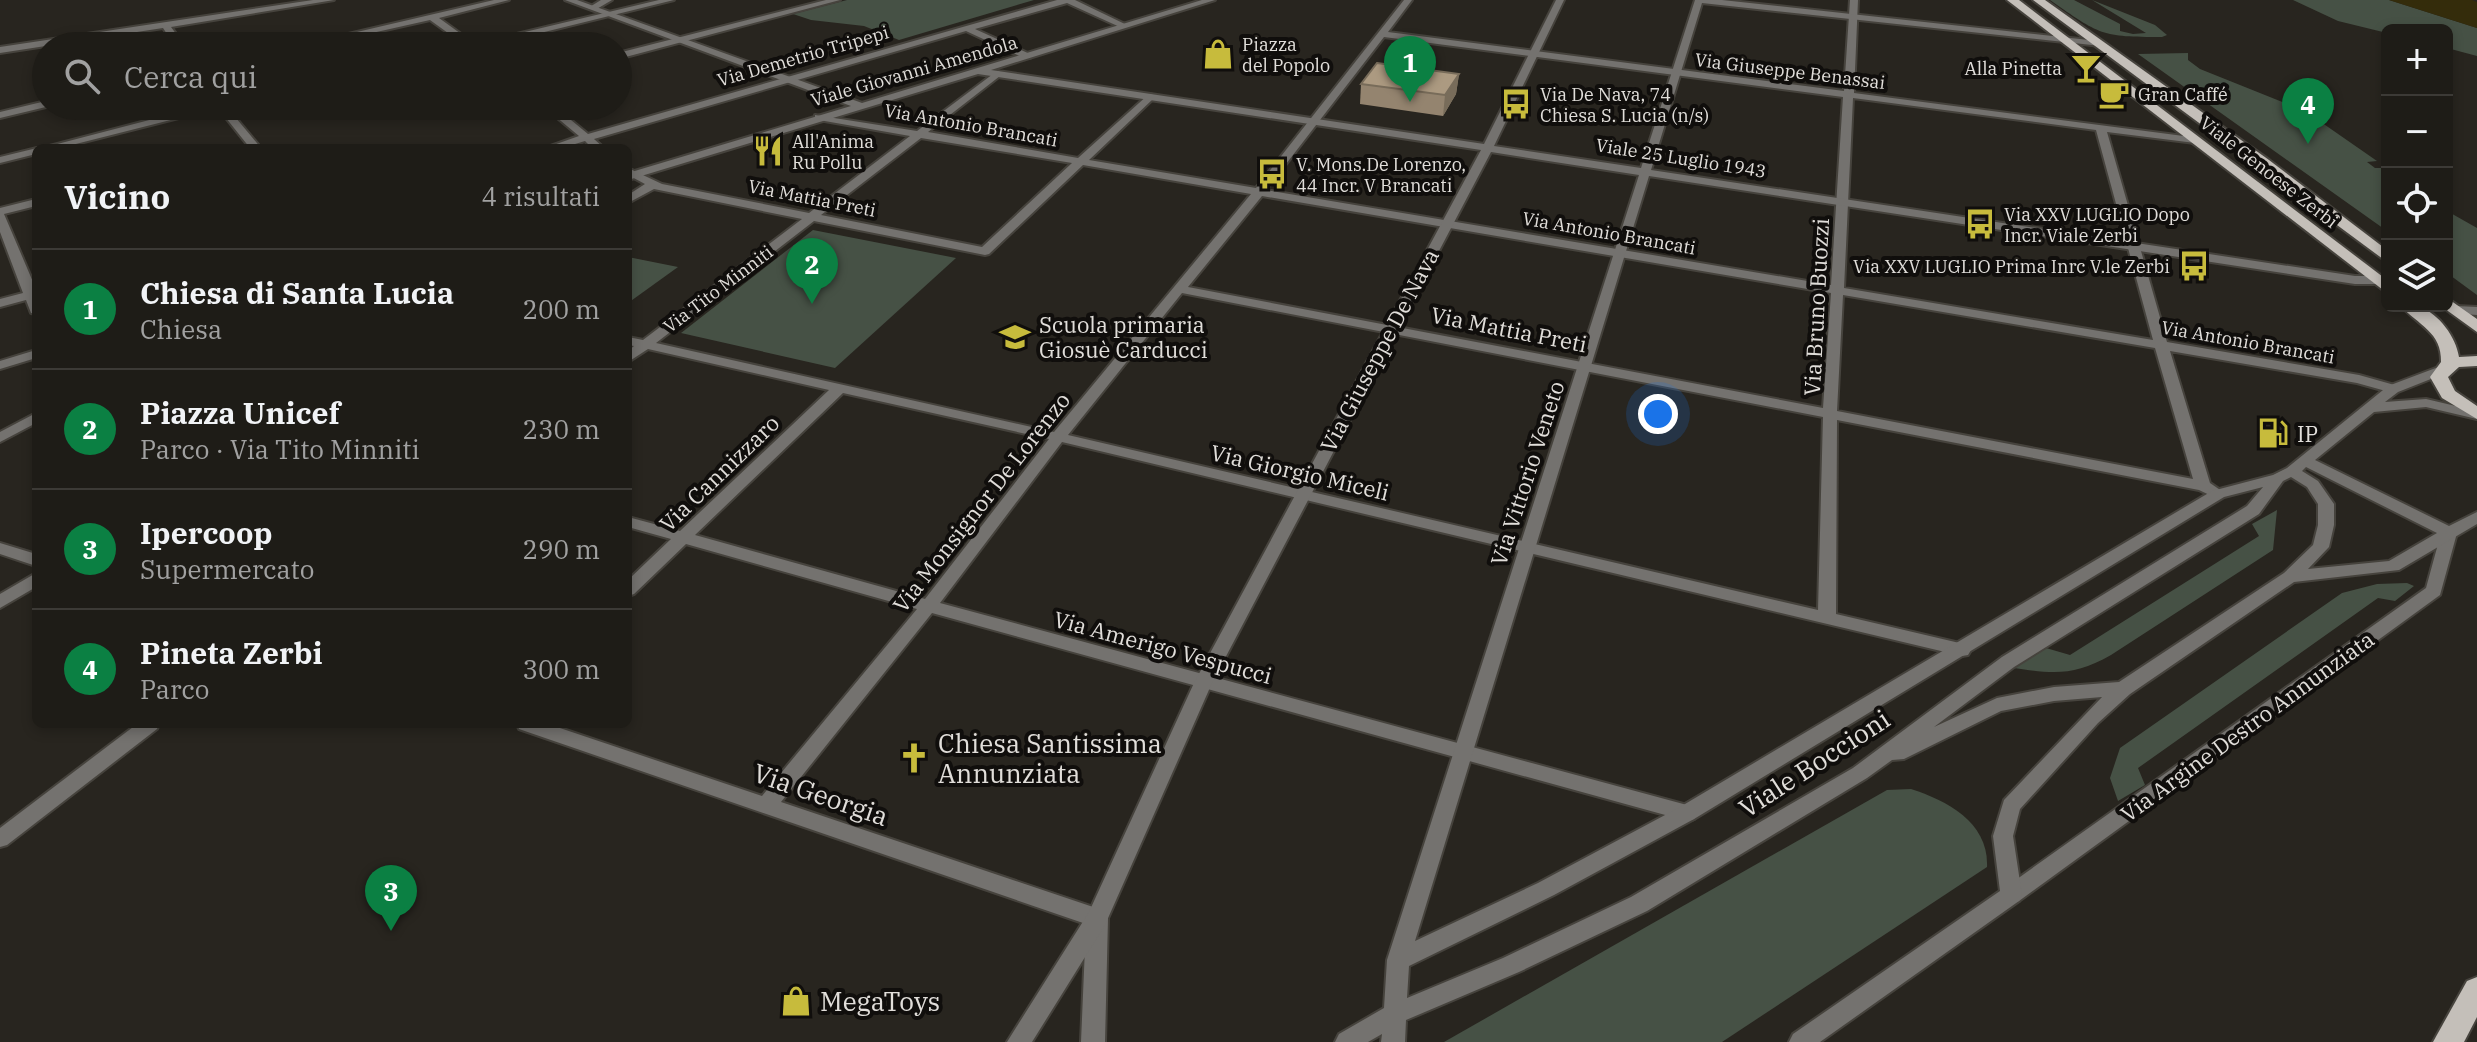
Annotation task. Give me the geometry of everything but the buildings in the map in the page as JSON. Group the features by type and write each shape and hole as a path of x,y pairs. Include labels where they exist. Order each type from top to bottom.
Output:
{"main road":[{"name":"Viale Genoese Zerbi","path":"2012,0 2381,283"},
{"name":"Viale Genoese Zerbi","path":"2038,0 2381,253"},
{"path":"2416,312 2447,340 2451,351 2439,377 2448,394 2477,414"},
{"path":"2445,367 2477,361"},
{"path":"2448,1042 2477,990"}],"street":[{"path":"119,32 330,0"},
{"path":"365,32 505,0"},
{"path":"569,0 858,105"},
{"path":"592,8 608,0"},
{"path":"533,32 670,0"},
{"path":"632,52 836,0"},
{"path":"1067,0 1125,26"},
{"name":"Via Demetrio Tripepi","path":"564,144 1067,0"},
{"name":"Viale Giovanni Amendola","path":"632,173 1211,0"},
{"name":"Via Monsignor De Lorenzo","path":"767,805 928,607 1058,437 1258,193 1408,0"},
{"name":"Via Giuseppe De Nava","path":"1019,1042 1097,918 1203,683 1488,147 1560,0"},
{"path":"1699,0 2096,42"},
{"name":"Via Vittorio Veneto","path":"1393,1042 1392,1015 1398,960 1699,0"},
{"name":"Via Bruno Buozzi","path":"1827,617 1830,416 1854,0"},
{"path":"432,17 454,32"},
{"path":"165,25 170,32"},
{"path":"966,28 1027,56"},
{"name":"Via Giuseppe Benassai","path":"1382,34 2195,140"},
{"path":"0,50 32,45"},
{"name":"Viale 25 Luglio 1943","path":"979,71 2381,284"},
{"name":"Via Tito Minniti","path":"632,355 997,74"},
{"path":"1081,163 1149,97"},
{"path":"0,115 32,107"},
{"name":"Via Antonio Brancati","path":"819,117 2359,379 2393,389"},
{"path":"63,144 159,120"},
{"path":"232,120 251,144"},
{"path":"565,120 594,144"},
{"path":"2101,128 2160,345 2210,490"},
{"path":"0,160 32,152"},
{"name":"Via Mattia Preti","path":"632,175 653,184 985,251 1081,163"},
{"path":"632,197 653,184"},
{"path":"32,203 0,214 32,289"},
{"name":"Via Mattia Preti","path":"1179,289 2210,490"},
{"path":"0,303 32,295"},
{"name":"Via Giorgio Miceli","path":"632,342 1058,437 1962,650"},
{"path":"0,365 32,355"},
{"name":"Viale Boccioni","path":"1347,1042 1392,1015 1511,965 1639,904 1860,773 2008,662 2253,510 2285,474 2306,461 2393,389 2445,367"},
{"name":"Via Cannizzaro","path":"632,586 841,387"},
{"path":"2369,408 2426,403 2477,414"},
{"path":"0,438 32,419"},
{"path":"2306,461 2449,533"},
{"path":"2011,895 2003,836 2011,806 2091,718 2123,689 2290,577 2321,547 2326,504 2313,484 2285,474"},
{"name":"Viale Boccioni","path":"1398,960 1546,889 1687,813 1962,650 2210,490 2285,474"},
{"path":"2290,577 2393,566 2477,517"},
{"name":"Via Amerigo Vespucci","path":"632,523 1203,683 1687,813"},
{"name":"Via Argine Destro Annunziata","path":"1801,1042 2434,591 2449,533"},
{"path":"0,548 32,559"},
{"path":"0,602 32,582"},
{"path":"1860,773 1997,705 2054,694 2123,689"},
{"path":"0,839 145,728"},
{"name":"Via Georgia","path":"538,728 1097,918"},
{"name":"Via Giuseppe De Nava","path":"1093,1042 1097,918"},
{"path":"1392,1015 1409,1042"}],"green space":[{"path":"847,0 1034,0 899,40 864,26 811,20 793,14"},
{"path":"2050,0 2074,0 2120,24 2120,31 2146,33 2092,0 2155,25 2167,35 2126,36 2102,32"},
{"path":"2293,0 2389,0 2477,28 2477,56 2453,50 2453,24 2381,24 2381,32 2338,21"},
{"path":"2188,53 2188,60 2200,69 2305,111 2377,161 2367,162 2381,168 2381,227 2138,54"},
{"path":"2453,214 2477,228 2477,295 2453,277"},
{"path":"813,230 956,258 835,368 681,333"},
{"path":"632,258 678,267 632,300"},
{"path":"2277,510 2273,550 2111,655 2086,667 2064,672 2014,668 2046,648 2070,655 2259,536 2252,524"},
{"path":"2407,583 2414,586 2395,601 2378,598 2138,768 2145,785 2118,801 2110,778 2120,748 2342,593 2377,584"},
{"path":"1911,789 1952,807 1974,826 1986,852 1987,867 1722,1042 1444,1042 1887,790"}],"sand":[{"path":"2389,0 2472,0 2477,2 2477,28"}],"place":[{"name":"Piazza del Popolo","path":"1218,54"},
{"name":"Alla Pinetta","path":"2086,68"},
{"name":"Gran Caffé","path":"2114,94"},
{"name":"Chiesa di Santa Lucia","path":"1410,102"},
{"name":"Via De Nava, 74 Chiesa S. Lucia (n/s)","path":"1516,104"},
{"name":"Pineta Zerbi","path":"2308,144"},
{"name":"All'Anima Ru Pollu","path":"768,151"},
{"name":"V. Mons.De Lorenzo, 44 Incr. V Brancati","path":"1272,174"},
{"name":"Via XXV LUGLIO Dopo Incr. Viale Zerbi","path":"1980,224"},
{"name":"Via XXV LUGLIO Prima Inrc V.le Zerbi","path":"2194,266"},
{"name":"Piazza Unicef","path":"812,304"},
{"name":"Scuola primaria Giosuè Carducci","path":"1015,337"},
{"name":"IP","path":"2273,433"},
{"name":"Chiesa Santissima Annunziata","path":"914,758"},
{"name":"Ipercoop","path":"391,931"},
{"name":"MegaToys","path":"796,1001"}]}
